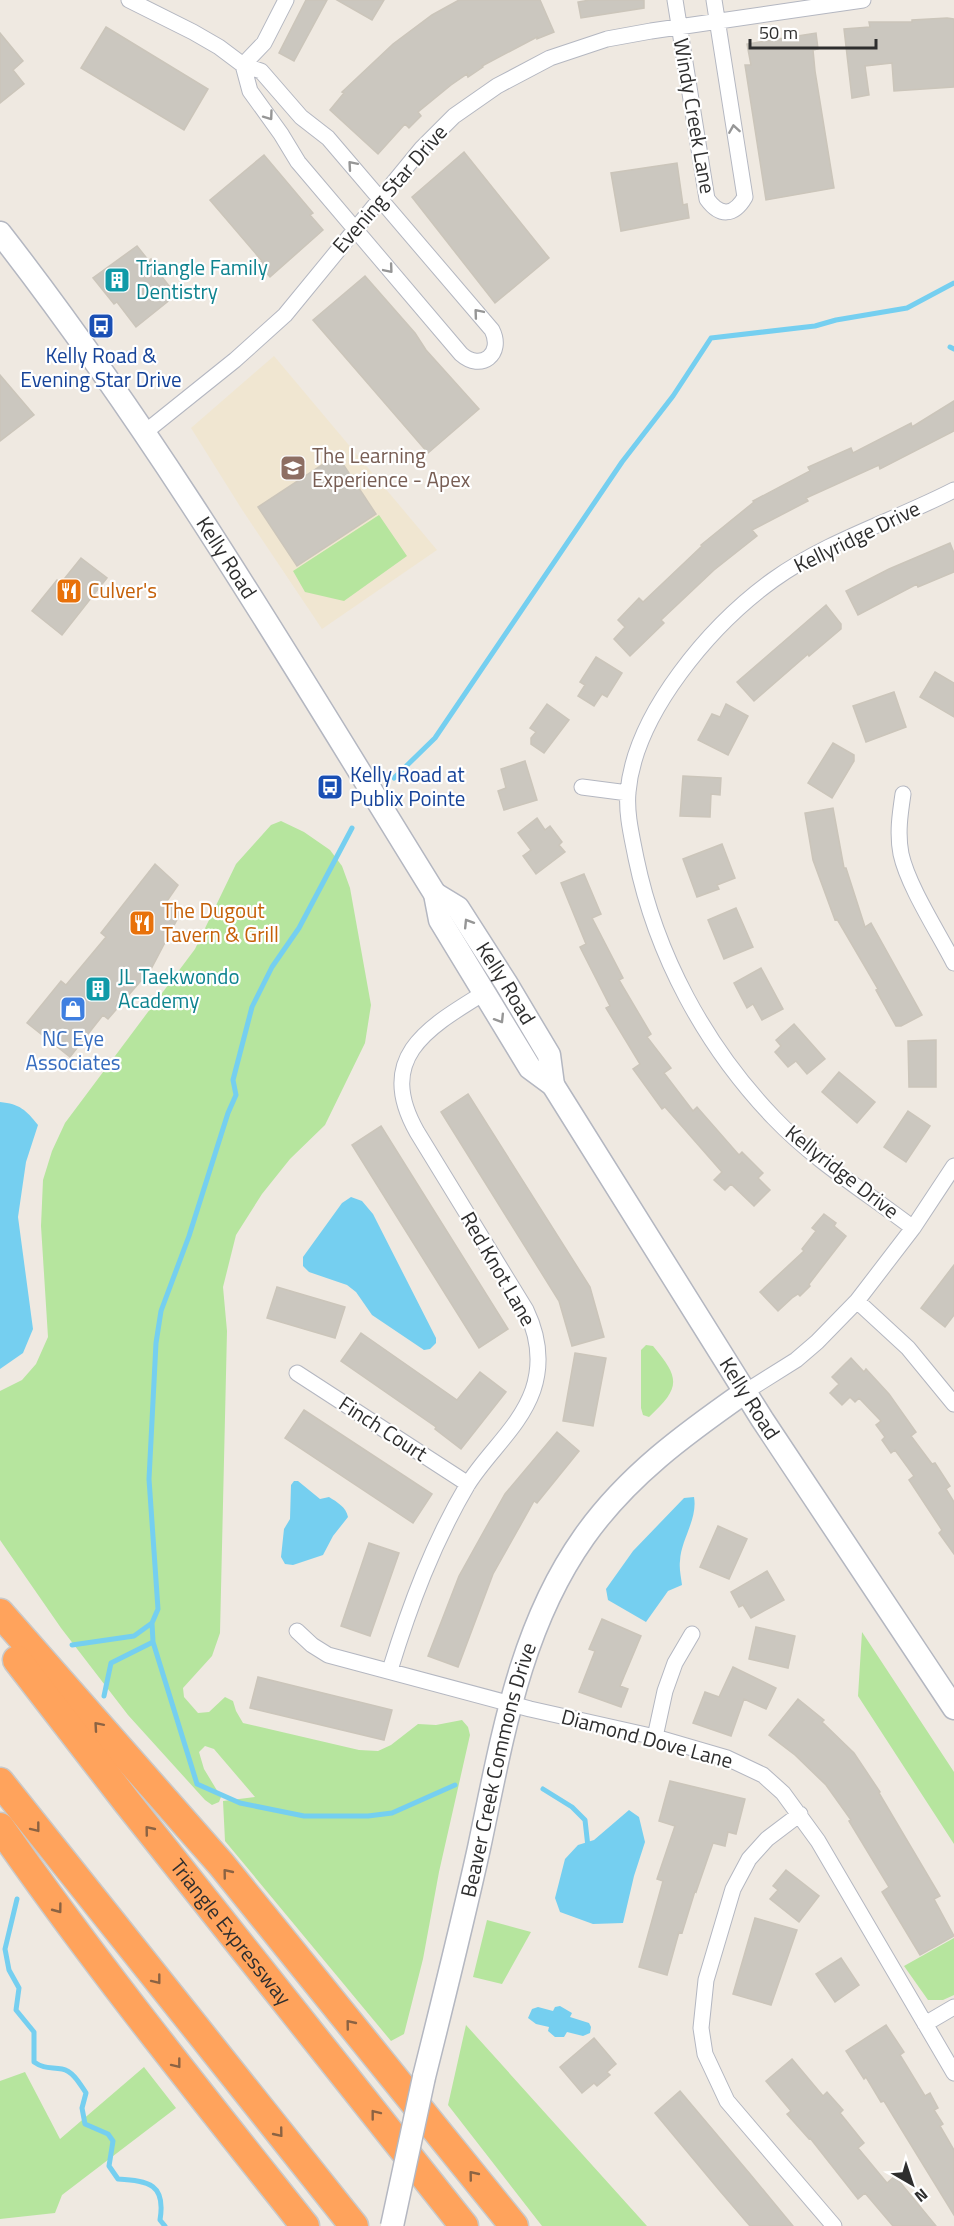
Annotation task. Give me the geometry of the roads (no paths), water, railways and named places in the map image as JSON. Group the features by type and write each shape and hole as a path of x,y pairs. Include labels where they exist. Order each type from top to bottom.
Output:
{"highway":[{"path":"0,1613 220,1864 513,2224"},
{"name":"Triangle Expressway","path":"0,1638 127,1802 464,2226"},
{"path":"0,1782 354,2226"},
{"path":"0,1827 41,1886 140,2016 305,2226"}],"main road":[{"name":"Kelly Road","path":"0,233 57,308 144,433 223,554 435,894 440,920 530,1068 553,1085 745,1392 954,1708"},
{"name":"Kelly Road","path":"435,894 458,908 506,983 549,1055 553,1085"},
{"name":"Beaver Creek Commons Drive","path":"392,2226 424,2077 460,1934 511,1703 524,1656 541,1612 567,1562 585,1536 604,1511 642,1470 690,1430 745,1392"}],"street":[{"path":"129,0 193,32 219,47 243,65 261,71 301,117 328,138 492,330 496,338 494,353 480,362 467,360 461,354 298,162 250,91 243,65"},
{"path":"243,65 264,43 286,0"},
{"name":"Windy Creek Lane","path":"675,0 707,200 718,210 731,212 745,197 714,0"},
{"name":"Evening Star Drive","path":"144,433 285,315 354,228 438,131 461,111 497,86 527,69 574,49 607,39 863,0"},
{"name":"Kellyridge Drive","path":"913,1228 797,1140 753,1095 710,1038 687,1001 669,963 643,890 630,830 628,793 641,744 658,705 678,675 721,625 772,580 809,557 954,490"},
{"path":"582,787 628,793"},
{"path":"903,794 899,820 902,854 915,887 954,963"},
{"name":"Red Knot Lane","path":"390,1670 427,1561 468,1484 521,1416 533,1390 538,1355 535,1332 517,1294 410,1119 403,1102 402,1086 407,1060 422,1035 484,993"},
{"path":"745,1392 796,1360 857,1301 913,1228 954,1166"},
{"path":"857,1301 908,1348 954,1404"},
{"name":"Finch Court","path":"297,1373 468,1484"},
{"name":"Diamond Dove Lane","path":"297,1631 312,1645 328,1655 511,1703 655,1737 727,1758 762,1775 783,1793 818,1841 954,2073"},
{"path":"655,1737 668,1682 675,1663 692,1634"},
{"path":"800,1814 767,1839 749,1859 733,1889 706,1980 701,2028 705,2054 727,2101 834,2226"},
{"path":"926,2024 954,2007"}],"water":[{"path":"0,1102 13,1104 22,1109 38,1125 26,1162 18,1217 33,1329 23,1353 0,1369"},
{"path":"351,1197 362,1201 373,1214 436,1338 436,1343 430,1349 424,1350 372,1315 356,1292 347,1285 309,1272 303,1266 303,1257 342,1203"},
{"path":"294,1481 298,1481 320,1499 329,1497 335,1501 348,1517 333,1536 323,1555 293,1565 285,1564 281,1557 284,1529 290,1519 291,1485"},
{"path":"694,1497 694,1513 681,1553 682,1585 668,1591 646,1622 608,1600 606,1589 633,1551 684,1498"},
{"path":"629,1810 639,1817 645,1842 623,1923 593,1924 560,1912 555,1898 565,1859 578,1845 594,1840"},
{"path":"560,2006 572,2013 570,2017 589,2023 590,2033 583,2036 567,2032 564,2037 555,2037 548,2031 549,2027 536,2024 528,2018 532,2009 538,2007 553,2011 555,2007"}],"waterway":[{"path":"394,778 435,738 622,462 673,396 711,338 815,326 836,320 907,308 954,283"},
{"path":"950,347 954,349"},
{"path":"104,1696 111,1663 153,1642 152,1623 158,1609 149,1479 156,1343 161,1311 189,1236 228,1113 236,1095 233,1080 252,1007 272,967 299,928 352,828"},
{"path":"72,1645 134,1636 152,1623"},
{"path":"153,1642 197,1784 240,1803 304,1816 368,1816 392,1813 455,1785"},
{"path":"543,1789 572,1807 585,1820 588,1847"},
{"path":"17,1899 5,1949 9,1970 19,1988 16,2010 34,2032 34,2062 44,2067 66,2070 76,2078 86,2093 82,2108 85,2124 108,2134 113,2141 109,2166 118,2179 146,2183 158,2192 161,2208 160,2220 165,2226"}],"place":[{"name":"Triangle Family Dentistry","path":"117,280"},
{"name":"Kelly Road & Evening Star Drive","path":"101,326"},
{"name":"The Learning Experience - Apex","path":"293,468"},
{"name":"Culver's","path":"69,591"},
{"name":"Kelly Road at Publix Pointe","path":"330,787"},
{"name":"The Dugout Tavern & Grill","path":"142,923"},
{"name":"JL Taekwondo Academy","path":"98,989"},
{"name":"NC Eye Associates","path":"73,1009"}]}
